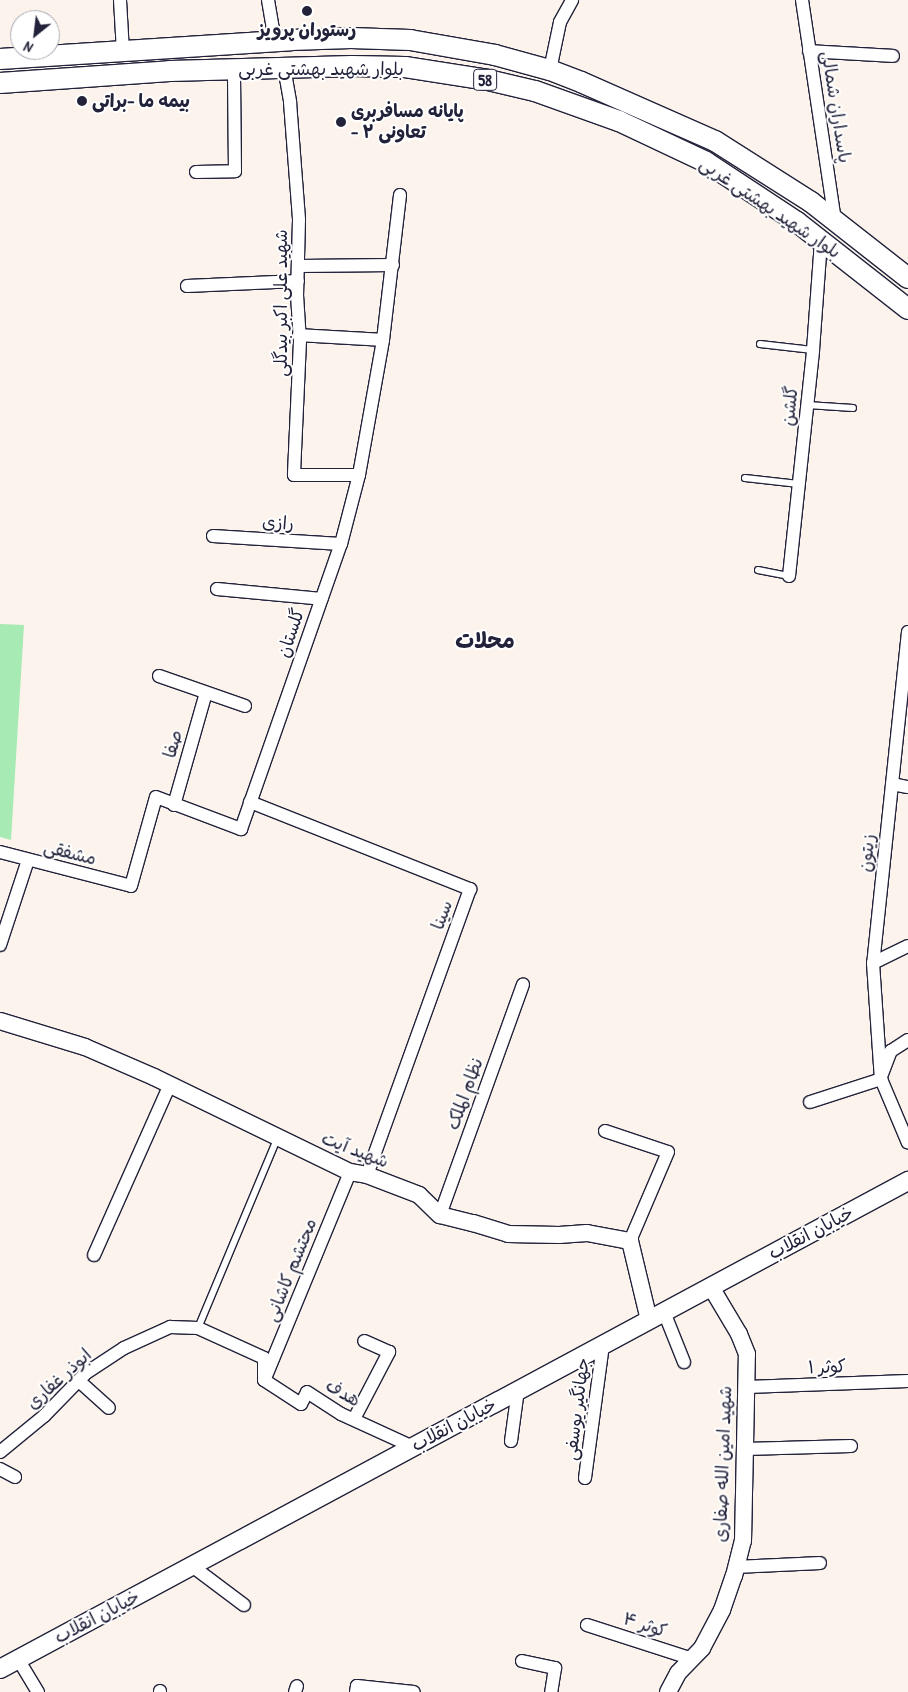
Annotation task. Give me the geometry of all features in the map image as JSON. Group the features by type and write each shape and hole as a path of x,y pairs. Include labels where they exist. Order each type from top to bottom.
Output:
{"main road":[{"name":"بلوار شهید بهشتی غربی","path":"0,59 275,41 351,38 410,40 495,55 550,70 626,100 715,141 812,202 908,278"},
{"name":"بلوار شهید بهشتی غربی","path":"0,83 284,67 405,67 488,80 576,104 619,121 706,162 821,240 908,309"},
{"name":"خیابان انقلاب","path":"0,1669 908,1181"}],"street":[{"path":"120,0 122,52"},
{"path":"268,0 275,41"},
{"path":"550,70 560,22 572,0"},
{"name":"پاسداران شمالی","path":"802,0 835,220"},
{"path":"809,51 892,56"},
{"name":"شهید علی اکبر بیدگلی","path":"284,67 290,102 299,220 299,336 294,475 359,475"},
{"path":"196,172 235,170 234,69"},
{"name":"گلستان","path":"131,886 156,797 241,829 341,544 359,475 383,340 400,195"},
{"name":"گلشن","path":"789,576 813,350 821,240"},
{"path":"299,266 393,265"},
{"path":"187,286 298,281"},
{"path":"299,336 383,340"},
{"name":"رازی","path":"213,536 341,544"},
{"path":"217,590 322,599"},
{"name":"زیتون","path":"880,1079 873,964 892,784 905,696 908,632"},
{"path":"159,676 245,706"},
{"name":"صفا","path":"174,804 206,693"},
{"path":"892,784 908,787"},
{"name":"سینا","path":"250,802 470,889 367,1175"},
{"name":"مشفقی","path":"0,852 131,886"},
{"path":"0,945 28,860"},
{"path":"873,964 908,946"},
{"name":"نظام الملک","path":"440,1215 523,985"},
{"name":"شهید آیت","path":"0,1021 84,1047 170,1084 277,1138 350,1172 367,1175 419,1195 440,1215 508,1234 559,1235 587,1233 630,1241"},
{"path":"908,1040 891,1051 880,1079 908,1143"},
{"path":"810,1102 880,1079"},
{"path":"94,1254 170,1084"},
{"path":"605,1131 668,1152 630,1241 656,1316 684,1362"},
{"name":"محتشم کاشانی","path":"264,1380 350,1172"},
{"name":"شهید امین الله صفاری","path":"668,1692 678,1674 702,1648 722,1610 742,1541 747,1354 739,1334 711,1287"},
{"name":"ابوذر غفاری","path":"0,1452 44,1416 79,1380 124,1348 170,1327 198,1328 264,1358 264,1380"},
{"path":"354,1420 389,1352 364,1341"},
{"name":"جهانگیر یوسفی","path":"585,1478 603,1345"},
{"path":"79,1380 109,1408"},
{"name":"هدف","path":"264,1380 301,1404 307,1392 354,1420 413,1447"},
{"name":"کوثر ۱","path":"747,1387 908,1381"},
{"path":"511,1442 518,1390"},
{"path":"745,1449 851,1446"},
{"path":"0,1469 15,1477"},
{"path":"736,1566 820,1563"},
{"path":"192,1566 244,1604"},
{"name":"کوثر ۴","path":"587,1625 692,1659"},
{"path":"18,1659 38,1692"},
{"path":"522,1661 555,1668 551,1692"},
{"path":"356,1692 357,1686 414,1692"}],"lane":[{"path":"760,344 813,350"},
{"path":"807,405 853,408"},
{"path":"745,478 799,484"},
{"path":"758,570 789,576"},
{"path":"198,1328 277,1138"}],"green space":[{"path":"0,624 24,625 11,840 0,837"}],"place":[{"name":"رستوران پرویز","path":"307,11"},
{"name":"بیمه ما -براتی","path":"82,101"},
{"name":"پایانه مسافربری - تعاونی ۲","path":"341,122"}],"district":[{"name":"محلات","path":"485,641"}]}
